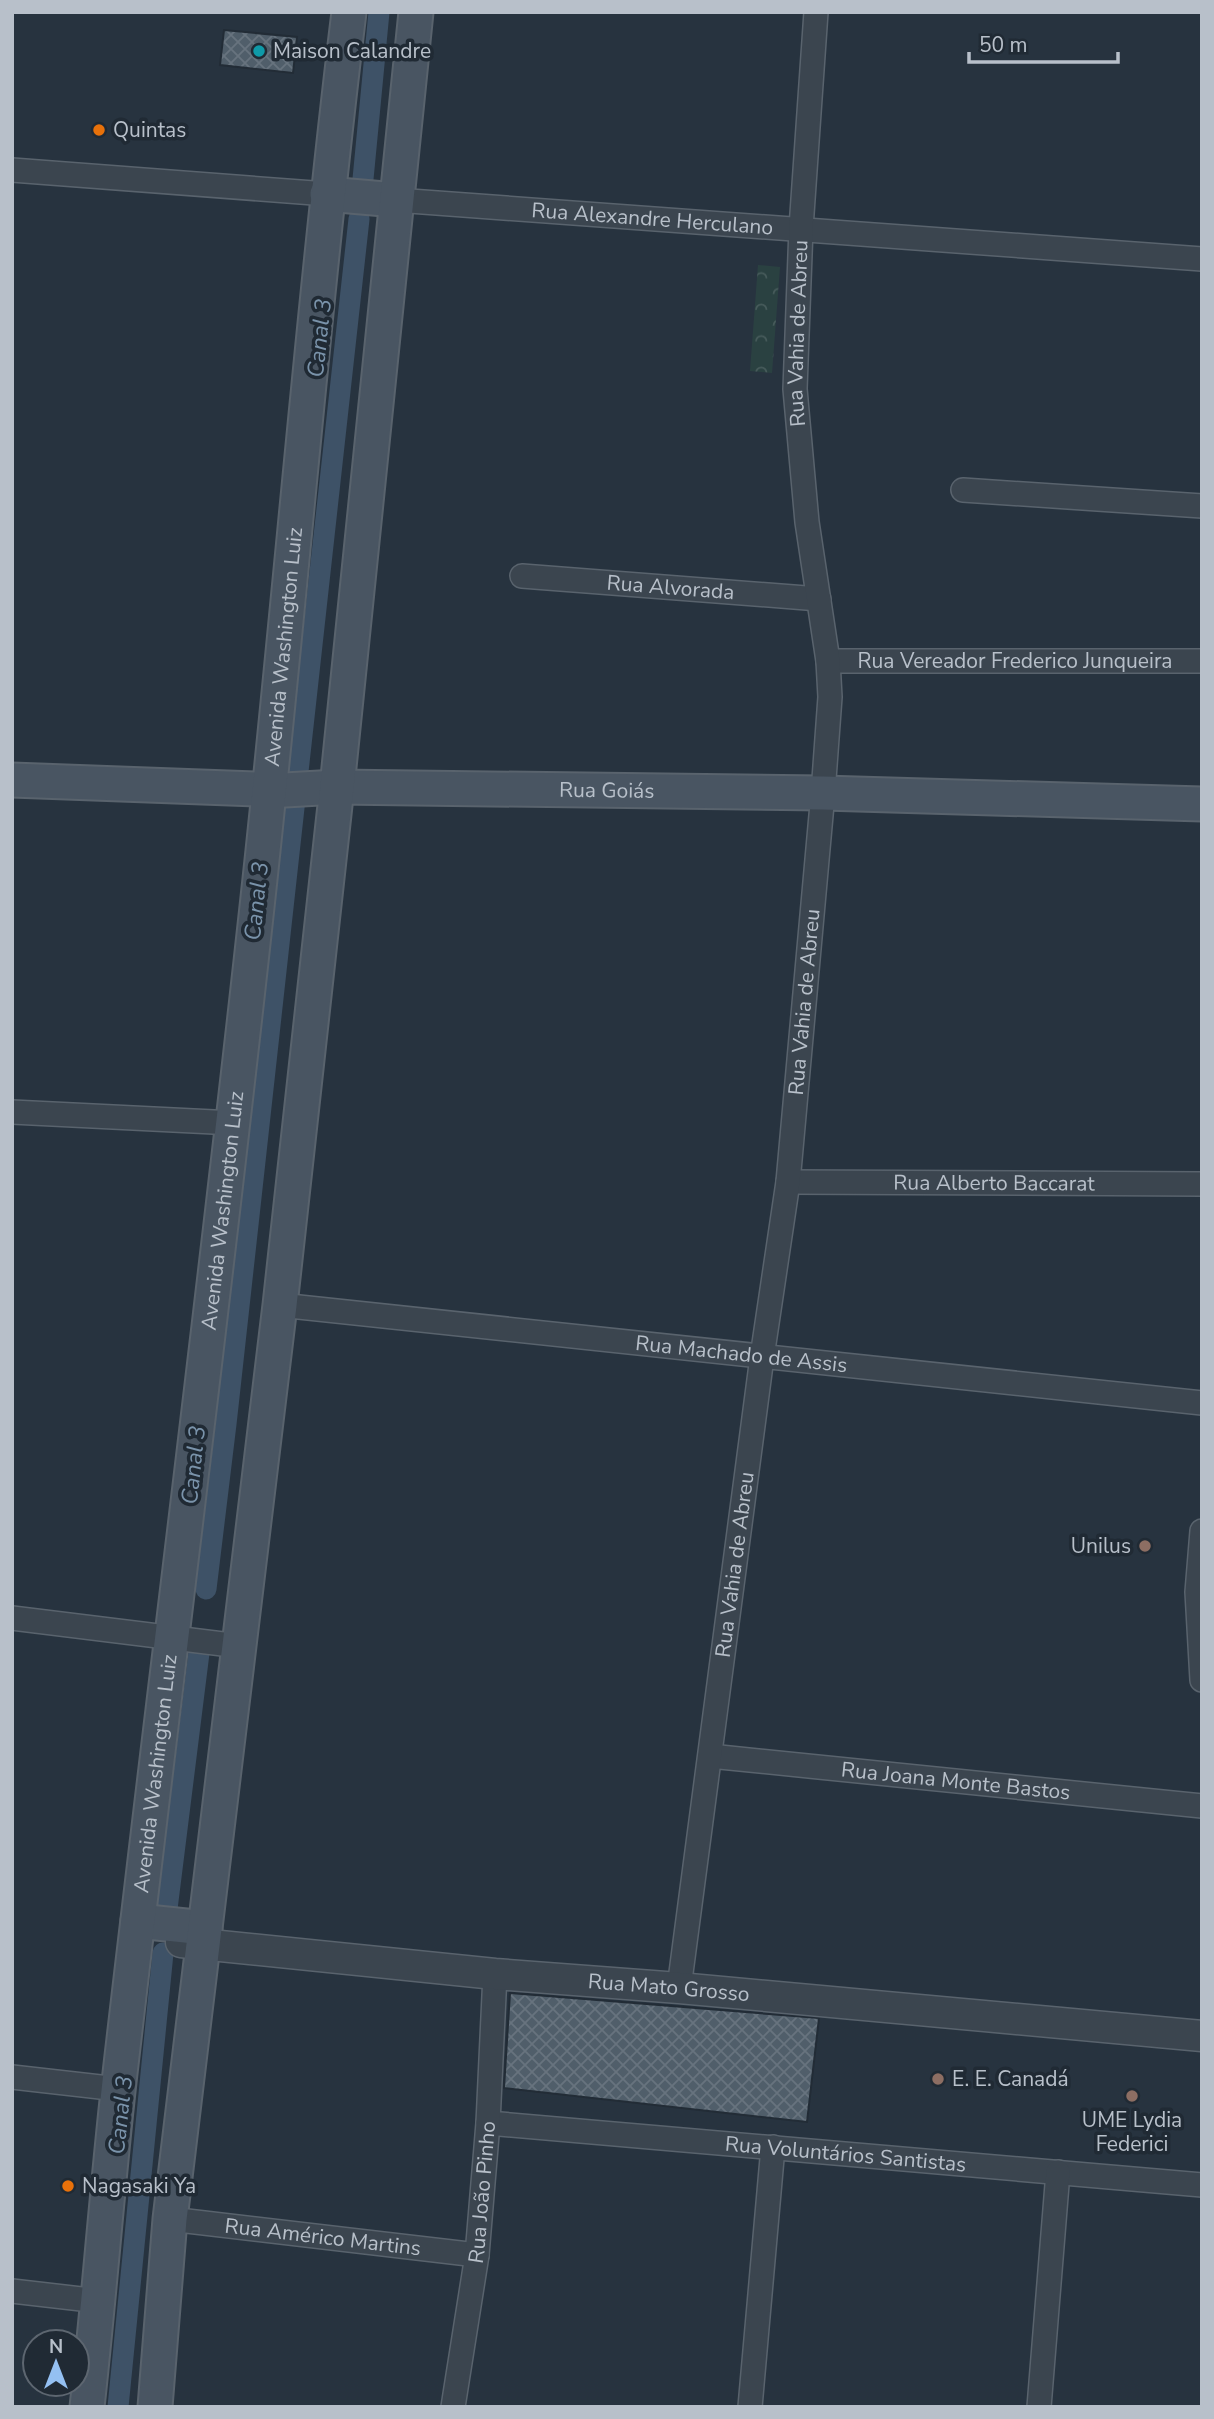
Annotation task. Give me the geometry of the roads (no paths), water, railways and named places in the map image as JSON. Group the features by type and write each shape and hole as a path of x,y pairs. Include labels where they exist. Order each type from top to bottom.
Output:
{"main road":[{"name":"Avenida Washington Luiz","path":"155,2407 170,2219 280,1305 302,788 333,195 349,12"},
{"name":"Avenida Washington Luiz","path":"86,2407 99,2301 118,2089 234,1123 302,788 386,199 416,12"},
{"path":"333,195 386,199"},
{"name":"Rua Goiás","path":"12,780 302,788 823,793 1202,804"},
{"path":"137,1929 204,1937"}],"street":[{"name":"Rua Vahia de Abreu","path":"679,1988 762,1357 788,1182 830,697 828,661 807,523 794,389 801,229 816,12"},
{"path":"12,170 333,195"},
{"name":"Rua Alexandre Herculano","path":"386,199 1202,259"},
{"path":"963,490 1202,506"},
{"name":"Rua Alvorada","path":"522,576 819,599"},
{"name":"Rua Vereador Frederico Junqueira","path":"828,661 1202,661"},
{"path":"12,1112 234,1123"},
{"name":"Rua Alberto Baccarat","path":"788,1182 1202,1184"},
{"name":"Rua Machado de Assis","path":"280,1305 1202,1403"},
{"path":"1202,1531 1197,1592 1202,1681"},
{"path":"12,1618 239,1646"},
{"name":"Rua Joana Monte Bastos","path":"709,1756 1202,1806"},
{"name":"Rua Mato Grosso","path":"204,1937 495,1974 679,1988 1202,2036"},
{"name":"Rua João Pinho","path":"453,2407 477,2255 488,2123 495,1974"},
{"path":"12,2077 118,2089"},
{"name":"Rua Voluntários Santistas","path":"488,2123 1202,2185"},
{"path":"750,2407 773,2147"},
{"path":"1039,2407 1058,2172"},
{"name":"Rua Américo Martins","path":"170,2219 477,2255"},
{"path":"12,2291 99,2301"}],"waterway":[{"name":"Canal 3","path":"363,179 379,12"},
{"name":"Canal 3","path":"206,1589 359,219"},
{"name":"Canal 3","path":"167,1909 199,1653"},
{"name":"Canal 3","path":"118,2407 163,1953"}],"place":[{"name":"Maison Calandre","path":"259,51"},
{"name":"Quintas","path":"99,130"},
{"name":"Unilus","path":"1145,1546"},
{"name":"E. E. Canadá","path":"938,2079"},
{"name":"UME Lydia Federici","path":"1132,2096"},
{"name":"Nagasaki Ya","path":"68,2186"}]}
